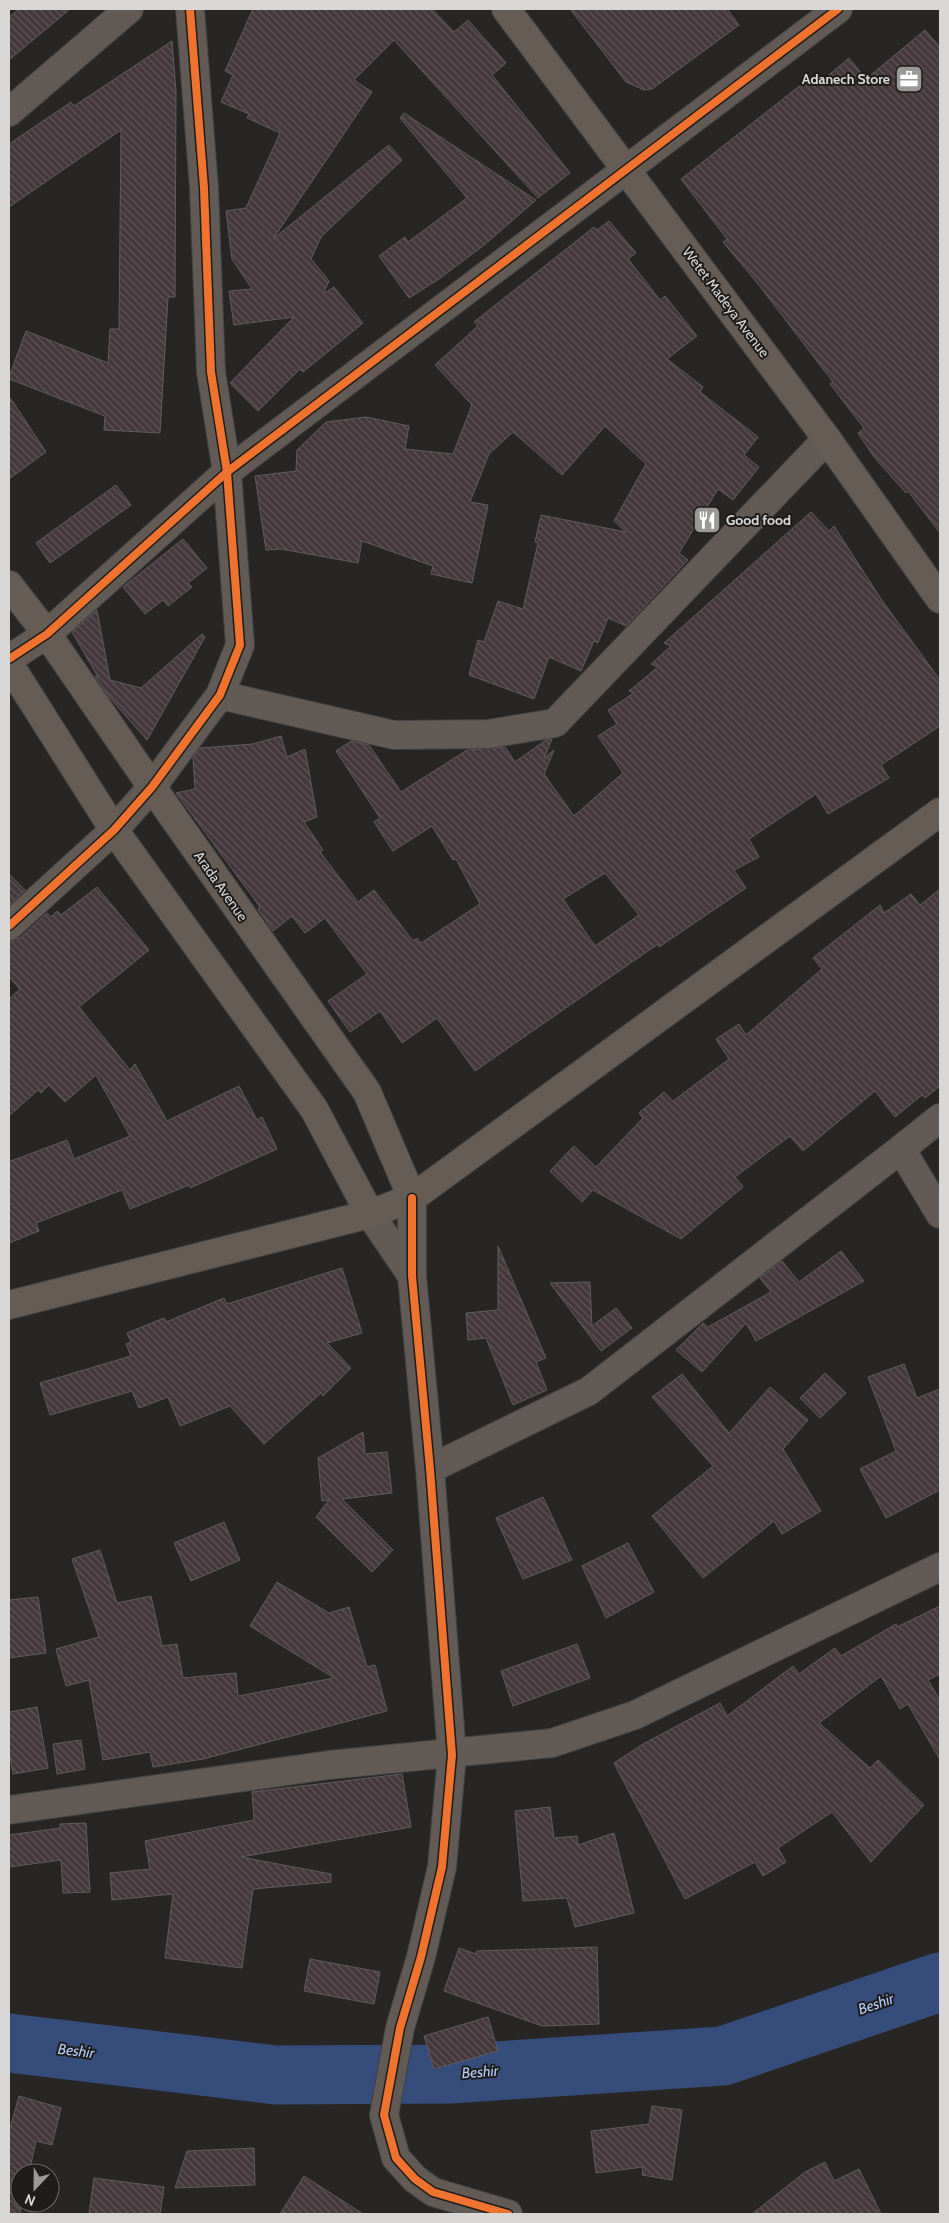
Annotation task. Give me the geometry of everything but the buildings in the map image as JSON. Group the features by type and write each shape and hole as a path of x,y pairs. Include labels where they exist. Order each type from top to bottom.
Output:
{"main road":[{"name":"Wetet Madeya Avenue","path":"506,9 827,439 940,599"},
{"name":"Arada Avenue","path":"9,585 47,634 152,787 367,1092 412,1198"},
{"path":"9,664 114,830 314,1109 370,1214"},
{"path":"9,1305 370,1214 412,1198 940,812"}],"street":[{"path":"9,112 129,9"},
{"path":"9,926 114,830 152,787 220,694 240,645 227,472 211,372 204,188 190,9"},
{"path":"9,660 47,634 227,472 838,9"},
{"path":"220,694 394,735 488,734 555,722 827,439"},
{"path":"430,1469 589,1391 940,1118"},
{"path":"900,1149 940,1214"},
{"path":"412,1198 412,1276 430,1469 452,1755 442,1867 421,1957 400,2028 384,2116 396,2158 415,2180 433,2192 508,2214"},
{"path":"370,1214 412,1276"},
{"path":"9,1810 329,1765 452,1755 552,1744 635,1715 940,1567"}],"waterway":[{"name":"Beshir","path":"9,2043 276,2075 450,2074 723,2056 940,1982"}],"cycle path":[{"path":"9,926 114,830 152,787 220,695 240,645 227,472 211,372 204,188 190,9"},
{"path":"9,659 47,634 227,472 838,9"},
{"path":"412,1198 412,1276 430,1469 452,1755 442,1867 421,1957 400,2028 384,2115 396,2158 415,2179 433,2192 508,2214"}],"place":[{"name":"Adanech Store","path":"909,79"},
{"name":"Good food","path":"707,520"}]}
